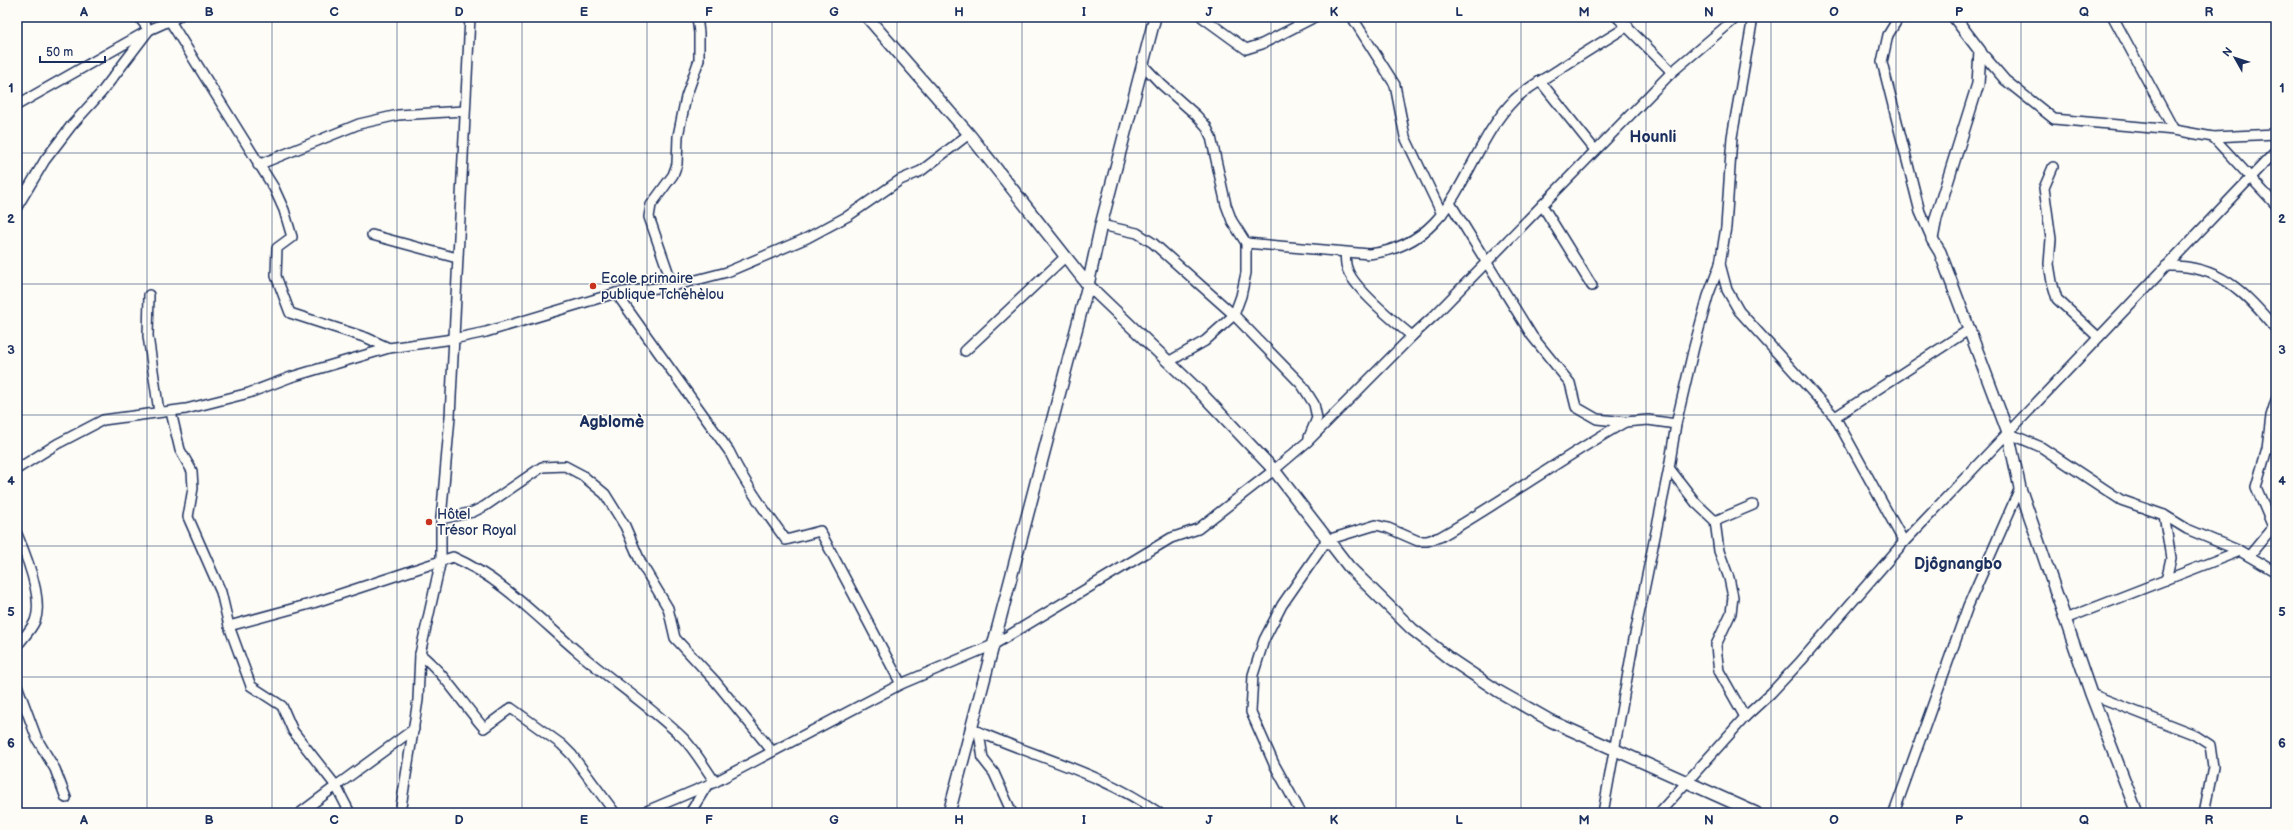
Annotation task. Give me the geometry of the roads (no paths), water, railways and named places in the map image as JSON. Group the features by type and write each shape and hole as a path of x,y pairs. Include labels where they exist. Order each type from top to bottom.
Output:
{"street":[{"path":"139,17 149,30"},
{"path":"400,813 418,700 420,654 441,560 441,519 450,416 464,111 470,17"},
{"path":"673,286 649,217 651,205 673,175 677,164 678,136 686,97 698,60 699,33 697,17"},
{"path":"867,17 969,134 1088,285 1170,362 1274,470 1348,568 1412,629 1450,659 1498,691 1551,721 1685,783 1756,813"},
{"path":"946,812 976,730 993,645 1088,285 1101,225 1155,17"},
{"path":"1202,17 1224,31 1246,49 1258,46 1315,17"},
{"path":"1352,17 1395,85 1406,137 1442,214"},
{"path":"1617,17 1628,26 1672,72"},
{"path":"642,813 706,787 901,684 993,645 1171,538 1198,529 1274,470 1307,442 1412,336 1435,316 1672,72 1737,17"},
{"path":"1603,813 1613,750 1669,468 1676,424 1696,339 1708,296 1720,264 1726,227 1732,137 1753,17"},
{"path":"1899,17 1888,35 1882,62 1920,212 1932,239 1940,252 2008,433 2020,488 2091,694 2137,813"},
{"path":"1954,17 2005,80 2054,120 2174,130 2212,137 2276,134"},
{"path":"2113,17 2174,130"},
{"path":"17,105 149,30 173,18 258,165 274,188 284,210 292,237 277,248 276,276 290,313 367,338 389,348"},
{"path":"1246,243 1369,254 1399,248 1424,232 1442,214 1504,112 1516,98 1540,81 1628,26"},
{"path":"17,207 45,160 71,126 101,93 149,30"},
{"path":"1932,239 1936,218 1978,84 1980,51"},
{"path":"1142,64 1206,126 1211,137 1226,205 1232,221 1246,243 1246,273 1241,296 1234,315 1205,341 1170,362"},
{"path":"1540,81 1595,150"},
{"path":"258,165 359,124 398,115 464,111"},
{"path":"17,469 51,447 103,420 159,412 171,412 249,393 291,377 389,348 454,339 486,332 616,293 673,286 727,272 807,238 848,216 900,180 921,171 969,134"},
{"path":"2212,137 2252,177 2276,205"},
{"path":"1659,813 1745,717 1771,693 1801,661 1904,542 2276,151"},
{"path":"2053,167 2044,188 2051,239 2049,264 2052,282 2057,299 2098,337"},
{"path":"1450,203 1532,336 1570,383 1576,407 1597,419 1626,422 1648,420 1676,424"},
{"path":"1542,205 1592,286"},
{"path":"1101,225 1136,233 1153,244 1234,315 1302,385 1314,404 1317,418 1307,442"},
{"path":"372,235 457,258"},
{"path":"1345,253 1347,269 1356,283 1380,309 1412,336"},
{"path":"965,351 1065,257"},
{"path":"1720,264 1727,290 1739,311 1835,417 1904,542"},
{"path":"2166,266 2185,265 2203,268 2217,274 2254,304 2276,329"},
{"path":"616,293 722,440 757,501 786,540 820,531 901,684"},
{"path":"149,296 148,336 159,412"},
{"path":"1835,417 1970,329"},
{"path":"2249,556 2274,527 2256,487 2267,449 2271,416 2276,400"},
{"path":"171,412 180,450 192,471 193,488 188,517 221,592 229,626 251,686 282,706 293,730 336,786 350,813"},
{"path":"1301,813 1274,764 1251,712 1253,675 1264,640 1282,605 1327,540 1376,525 1388,528 1418,541 1427,541 1440,537 1514,492 1574,452 1626,422"},
{"path":"2008,433 2041,447 2121,500 2164,516 2187,529 2249,556 2276,572"},
{"path":"441,519 473,512 485,506 542,467 565,466 582,475 604,494 625,526 641,563 668,608 674,638 715,681 772,752"},
{"path":"1669,468 1696,503 1715,521 1718,551 1729,578 1733,597 1731,613 1716,645 1719,671 1745,717"},
{"path":"1894,813 1968,606 2020,488"},
{"path":"1715,521 1753,505"},
{"path":"2164,516 2171,558 2166,580"},
{"path":"17,534 32,574 38,608 35,620 17,646"},
{"path":"2065,619 2240,552"},
{"path":"229,626 310,604 453,557 475,567 525,605 579,653 634,694 684,739 715,782"},
{"path":"420,654 438,669 454,687 484,728 511,708 561,744 586,773 615,813"},
{"path":"17,685 37,739 55,769 66,798"},
{"path":"2091,694 2193,734 2210,745 2213,767 2204,813"},
{"path":"17,712 25,706"},
{"path":"300,813 414,729"},
{"path":"976,730 983,759 994,773 1012,813"},
{"path":"976,730 1097,777 1140,799 1160,813"},
{"path":"690,813 706,787"}],"place":[{"name":"Ecole primaire publique Tchèhèlou","path":"593,286"},
{"name":"Hôtel Trésor Royal","path":"429,522"}],"district":[{"name":"Hounli","path":"1653,137"},
{"name":"Agblomè","path":"612,422"},
{"name":"Djôgnangbo","path":"1958,564"}]}
